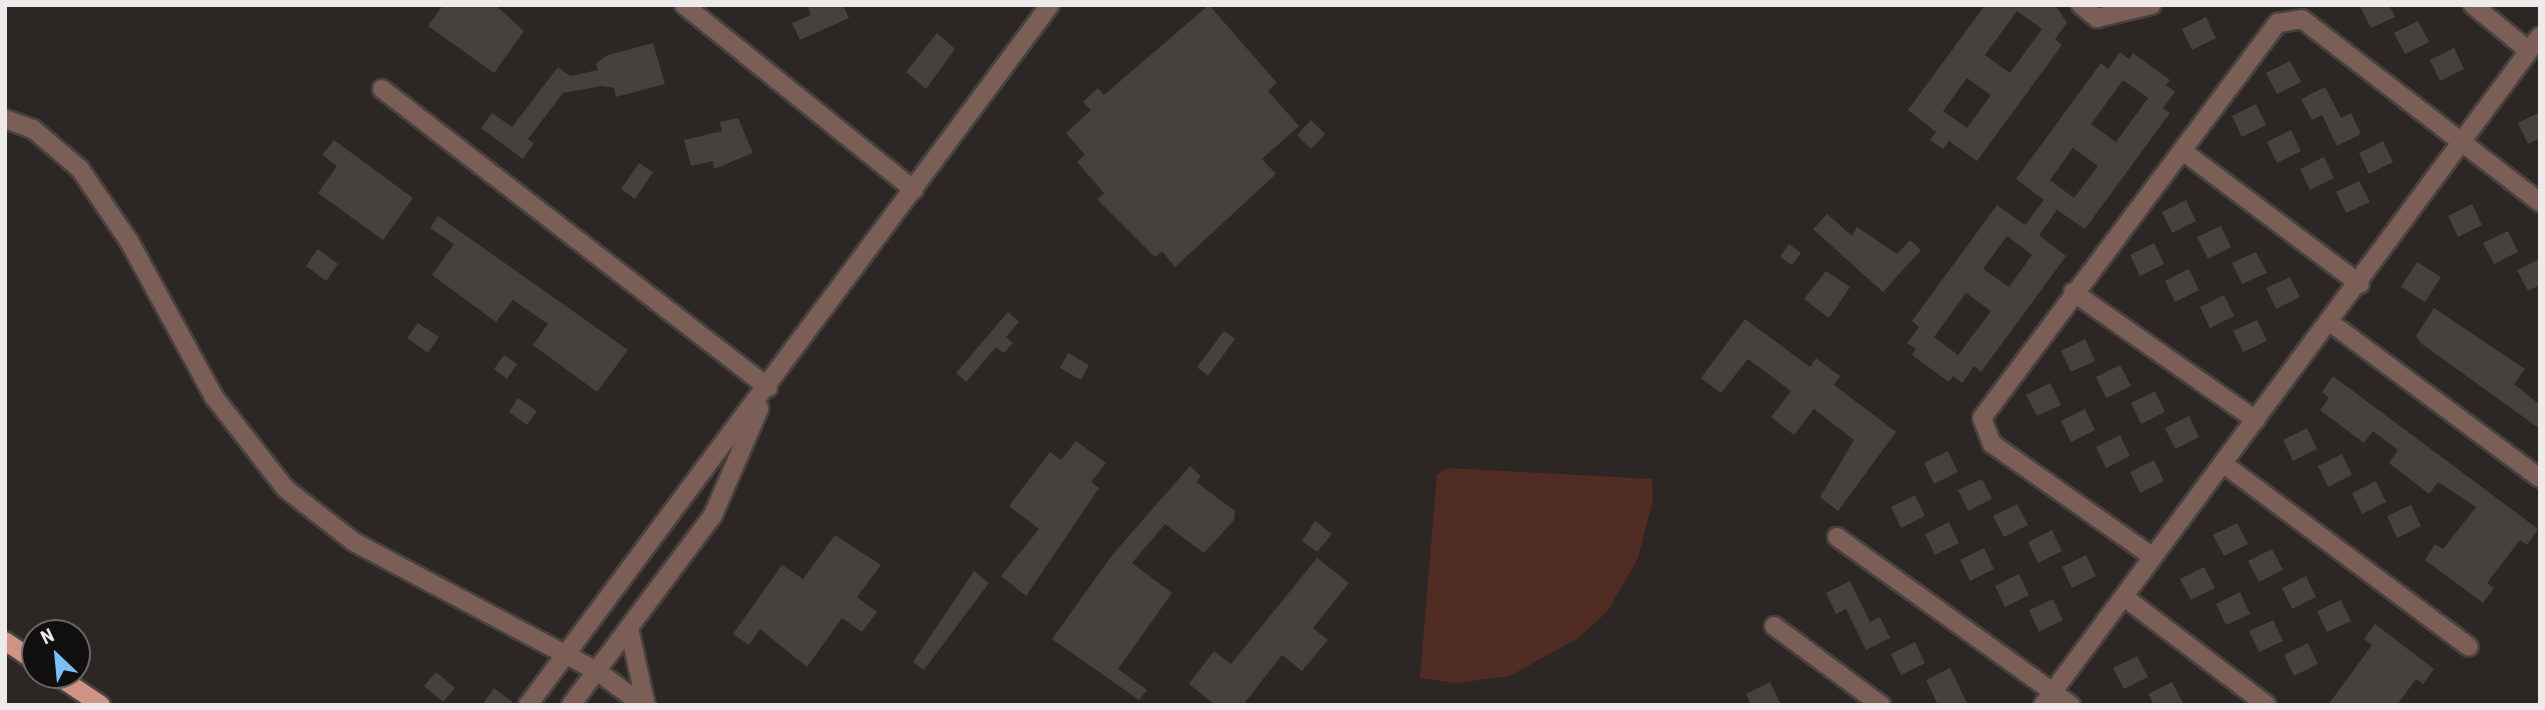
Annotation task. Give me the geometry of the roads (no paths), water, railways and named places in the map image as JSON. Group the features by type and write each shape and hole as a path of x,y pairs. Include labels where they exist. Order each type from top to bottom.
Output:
{"main road":[{"path":"5,641 21,652"},
{"path":"77,689 101,705"}],"street":[{"path":"684,5 914,190"},
{"path":"528,705 768,387 1050,5"},
{"path":"2081,5 2097,18 2151,5"},
{"path":"2473,5 2528,50"},
{"path":"2153,557 1992,444 1982,418 2073,292 2184,152 2278,23 2302,19 2540,202"},
{"path":"2047,698 2331,323 2459,142 2540,36"},
{"path":"382,89 768,387"},
{"path":"5,118 33,130 80,169 129,241 214,397 286,489 354,542 597,671 645,705"},
{"path":"2184,152 2360,284"},
{"path":"2073,292 2256,420"},
{"path":"2331,323 2540,478"},
{"path":"571,705 713,515 768,387"},
{"path":"2224,465 2469,647"},
{"path":"1837,537 2047,698 2071,705"},
{"path":"2124,597 2267,705"},
{"path":"1774,626 1881,705"},
{"path":"629,628 645,705"}]}
